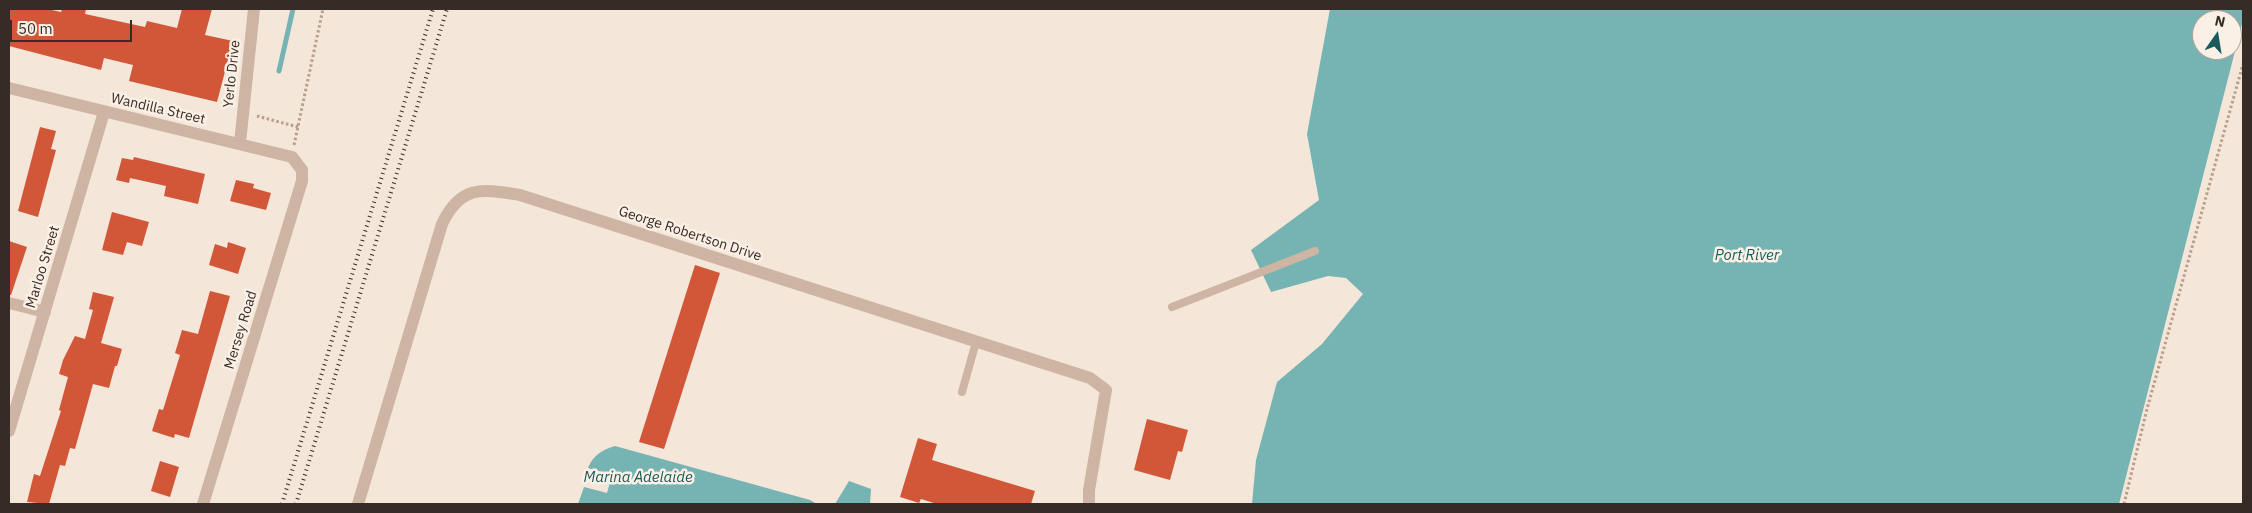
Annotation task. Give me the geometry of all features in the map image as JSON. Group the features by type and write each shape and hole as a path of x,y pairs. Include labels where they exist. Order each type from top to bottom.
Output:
{"street":[{"name":"Yerlo Drive","path":"240,144 254,9"},
{"name":"Wandilla Street","path":"9,88 240,144 295,160"},
{"name":"Marloo Street","path":"9,430 104,112"},
{"name":"Mersey Road","path":"203,504 302,181 302,170 295,160"},
{"name":"George Robertson Drive","path":"358,504 442,224 450,207 467,193 487,190 520,195 1090,378 1106,390 1090,481 1089,504"},
{"path":"9,303 45,312"}],"lane":[{"path":"1172,307 1315,251"},
{"path":"962,392 976,342"}],"path":[{"path":"295,160 298,127 323,9"},
{"path":"2124,504 2147,409 2243,64"},
{"path":"257,116 298,127"}],"water":[{"name":"Port River","path":"1330,9 2243,9 2242,24 2242,10 2192,10 2192,60 2233,60 2119,504 1252,504 1256,460 1277,382 1322,344 1363,294 1346,278 1328,276 1271,292 1251,250 1319,200 1307,134"},
{"name":"Marina Adelaide","path":"615,446 810,500 817,504 578,504 584,487 607,493 612,475 588,468 598,454"},
{"path":"849,481 871,489 870,504 835,504"}],"building":[{"path":"9,9 47,9 61,12 62,9 86,9 85,14 145,27 147,21 177,28 182,9 212,9 205,35 233,41 217,102 129,81 133,65 104,58 101,70 9,46"},
{"path":"40,127 56,131 51,149 56,150 38,217 18,211"},
{"path":"134,157 205,174 198,204 164,196 166,186 130,178 129,183 116,180 122,158 133,160"},
{"path":"236,180 254,184 253,188 271,193 266,210 230,201"},
{"path":"112,212 149,222 142,246 127,242 123,255 102,250"},
{"path":"9,241 27,247 11,295 9,295"},
{"path":"228,242 246,248 238,274 209,265 215,244 227,248"},
{"path":"695,265 720,273 664,449 639,442"},
{"path":"210,291 230,296 189,438 175,434 174,438 152,431 159,409 163,410 180,355 175,353 182,330 198,334"},
{"path":"93,292 114,297 101,343 122,349 117,366 115,366 109,388 93,384 75,449 70,448 65,466 60,465 49,504 27,502 34,474 40,476 61,411 59,410 68,377 59,374 63,360 75,336 85,339 93,310 89,309"},
{"path":"1147,419 1188,430 1182,452 1178,451 1170,480 1134,470"},
{"path":"918,438 937,444 932,460 1035,491 1031,504 937,504 921,499 919,503 900,497"},
{"path":"160,461 179,467 170,497 151,491"}],"waterway":[{"path":"279,71 293,9"}],"railway":[{"path":"282,504 433,9"},
{"path":"296,504 447,9"}]}
